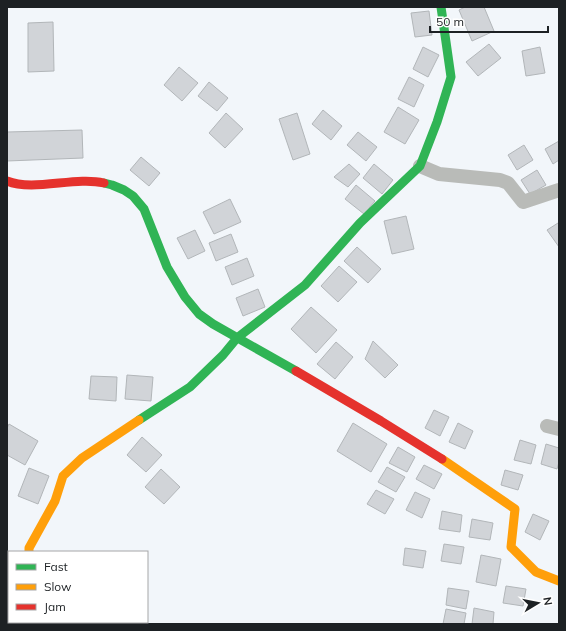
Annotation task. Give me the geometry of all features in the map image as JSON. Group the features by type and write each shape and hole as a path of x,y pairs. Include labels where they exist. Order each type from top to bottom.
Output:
{"street":[{"path":"29,551 29,548 54,501 63,476 82,458 190,387 223,355 237,338 305,285 360,223 420,166 437,122 451,77 441,7"},
{"path":"420,166 439,174 500,180 508,183 523,202 557,195"},
{"path":"7,181 11,183 32,185 90,181 107,183 123,189 140,202 151,219 159,248 185,297 205,320 297,370 404,434 476,481 515,509 511,547 536,572 559,581"}],"building":[{"path":"465,7 484,7 494,31 472,41 459,10"},
{"path":"429,11 432,35 415,37 411,13"},
{"path":"53,22 54,71 28,72 28,23"},
{"path":"489,44 501,58 478,76 466,62"},
{"path":"423,47 439,55 428,77 413,69"},
{"path":"540,47 545,73 526,76 522,51"},
{"path":"179,67 198,83 182,101 164,85"},
{"path":"409,77 424,85 414,107 398,99"},
{"path":"209,82 228,98 217,111 198,96"},
{"path":"398,107 419,120 405,144 384,132"},
{"path":"323,110 342,126 331,140 312,124"},
{"path":"226,113 243,129 225,148 209,133"},
{"path":"297,113 310,154 293,160 279,119"},
{"path":"82,130 83,158 7,161 7,132"},
{"path":"358,132 377,147 366,161 347,145"},
{"path":"559,141 559,160 553,164 545,149"},
{"path":"524,145 533,160 517,170 508,155"},
{"path":"141,157 160,173 149,186 130,170"},
{"path":"349,164 360,174 348,187 334,177"},
{"path":"374,164 393,180 382,194 363,178"},
{"path":"537,170 546,185 530,194 521,180"},
{"path":"356,185 375,201 364,214 345,199"},
{"path":"230,199 241,222 214,234 203,212"},
{"path":"406,216 414,249 392,254 384,221"},
{"path":"558,223 559,224 559,247 547,230"},
{"path":"195,230 205,251 188,259 177,238"},
{"path":"231,234 238,252 216,261 209,243"},
{"path":"357,247 381,269 368,283 344,261"},
{"path":"247,258 254,276 232,285 225,267"},
{"path":"339,266 357,282 338,302 321,286"},
{"path":"258,289 265,307 243,316 236,298"},
{"path":"311,307 337,330 316,353 291,329"},
{"path":"373,341 398,365 385,378 365,359"},
{"path":"336,342 353,357 335,379 317,364"},
{"path":"127,375 153,377 151,401 125,399"},
{"path":"91,376 117,377 116,401 89,399"},
{"path":"434,410 449,417 440,436 425,428"},
{"path":"353,423 387,444 371,472 337,451"},
{"path":"458,423 473,431 465,449 449,442"},
{"path":"9,424 38,441 25,465 7,455 7,428"},
{"path":"142,437 162,455 146,472 127,455"},
{"path":"520,440 536,445 531,464 514,460"},
{"path":"546,444 559,448 559,462 557,469 541,464"},
{"path":"398,447 415,457 407,472 389,463"},
{"path":"424,465 442,474 434,489 416,479"},
{"path":"387,467 405,477 396,492 378,482"},
{"path":"29,468 49,476 38,504 18,496"},
{"path":"161,469 180,487 164,504 145,487"},
{"path":"505,470 523,475 518,490 501,485"},
{"path":"376,490 394,499 385,514 367,504"},
{"path":"415,492 430,499 422,518 406,510"},
{"path":"442,511 462,515 460,532 439,529"},
{"path":"533,514 549,521 540,540 525,532"},
{"path":"472,519 493,523 490,540 469,537"},
{"path":"444,544 464,547 461,564 441,561"},
{"path":"405,548 426,551 423,568 403,565"},
{"path":"481,555 501,559 496,586 476,582"},
{"path":"506,586 526,589 523,606 503,603"},
{"path":"448,588 469,591 466,609 446,605"},
{"path":"474,608 494,612 493,624 472,624"},
{"path":"446,609 466,613 464,624 443,624"},
{"path":"83,623 115,623 115,624 80,624"}],"traffic: fast":[{"path":"139,420 190,387 223,355 237,338 305,285 360,223 420,166 437,122 451,77 441,7"},
{"path":"104,183 124,190 133,196 144,209 167,267 185,297 199,314 213,324 296,371"}],"traffic: slow":[{"path":"29,551 29,548 55,501 63,476 82,458 139,420"},
{"path":"442,459 515,509 511,547 536,572 559,581"}],"traffic: jam":[{"path":"7,181 29,185 80,181 104,183"},
{"path":"296,371 442,459"}]}
